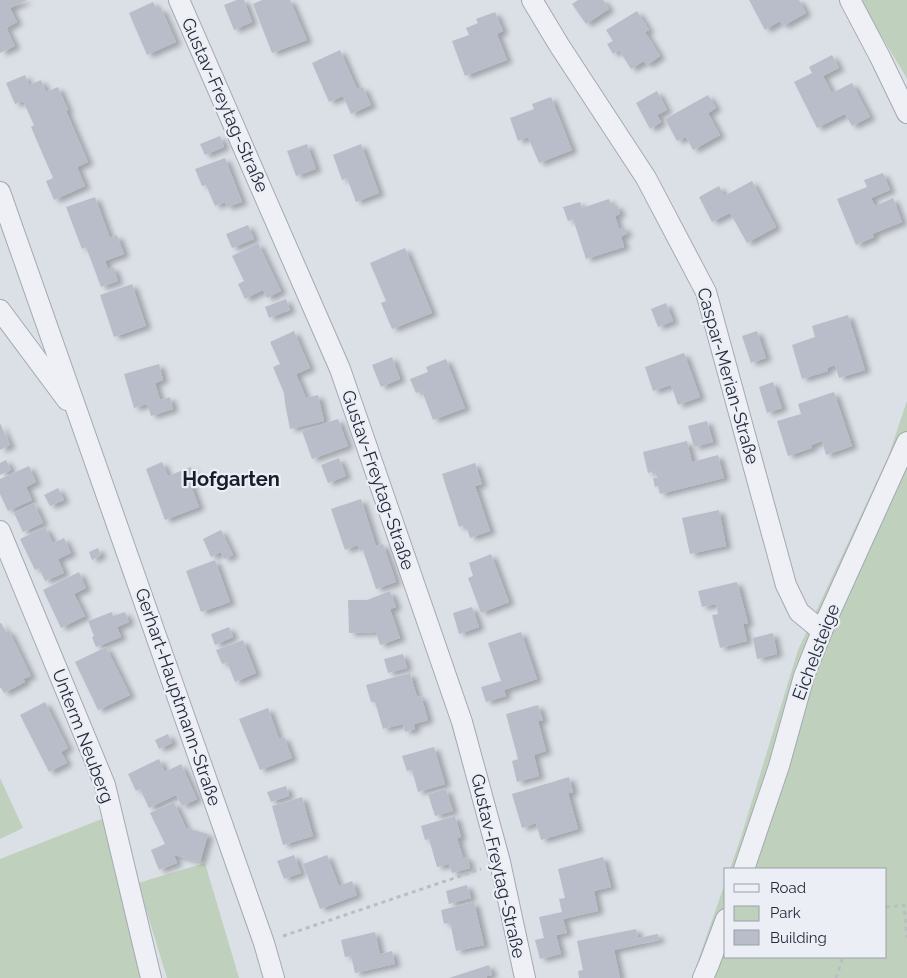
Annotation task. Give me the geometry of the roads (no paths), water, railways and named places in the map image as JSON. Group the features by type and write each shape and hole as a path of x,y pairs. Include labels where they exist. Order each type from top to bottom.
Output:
{"street":[{"name":"Gustav-Freytag-Straße","path":"179,0 340,369 462,722 500,862 525,978"},
{"name":"Caspar-Merian-Straße","path":"532,0 559,45 646,178 706,292 786,585 799,612 822,631"},
{"path":"850,0 907,113"},
{"name":"Gerhart-Hauptmann-Straße","path":"0,192 264,943 274,978"},
{"name":"Gerhart-Hauptmann-Straße","path":"0,310 80,417"},
{"name":"Eichelsteige","path":"744,868 779,766 804,676 822,631 907,442"},
{"name":"Unterm Neuberg","path":"0,530 105,785 151,978"},
{"path":"703,978 724,925"}],"district":[{"name":"Hofgarten","path":"231,479"}]}
